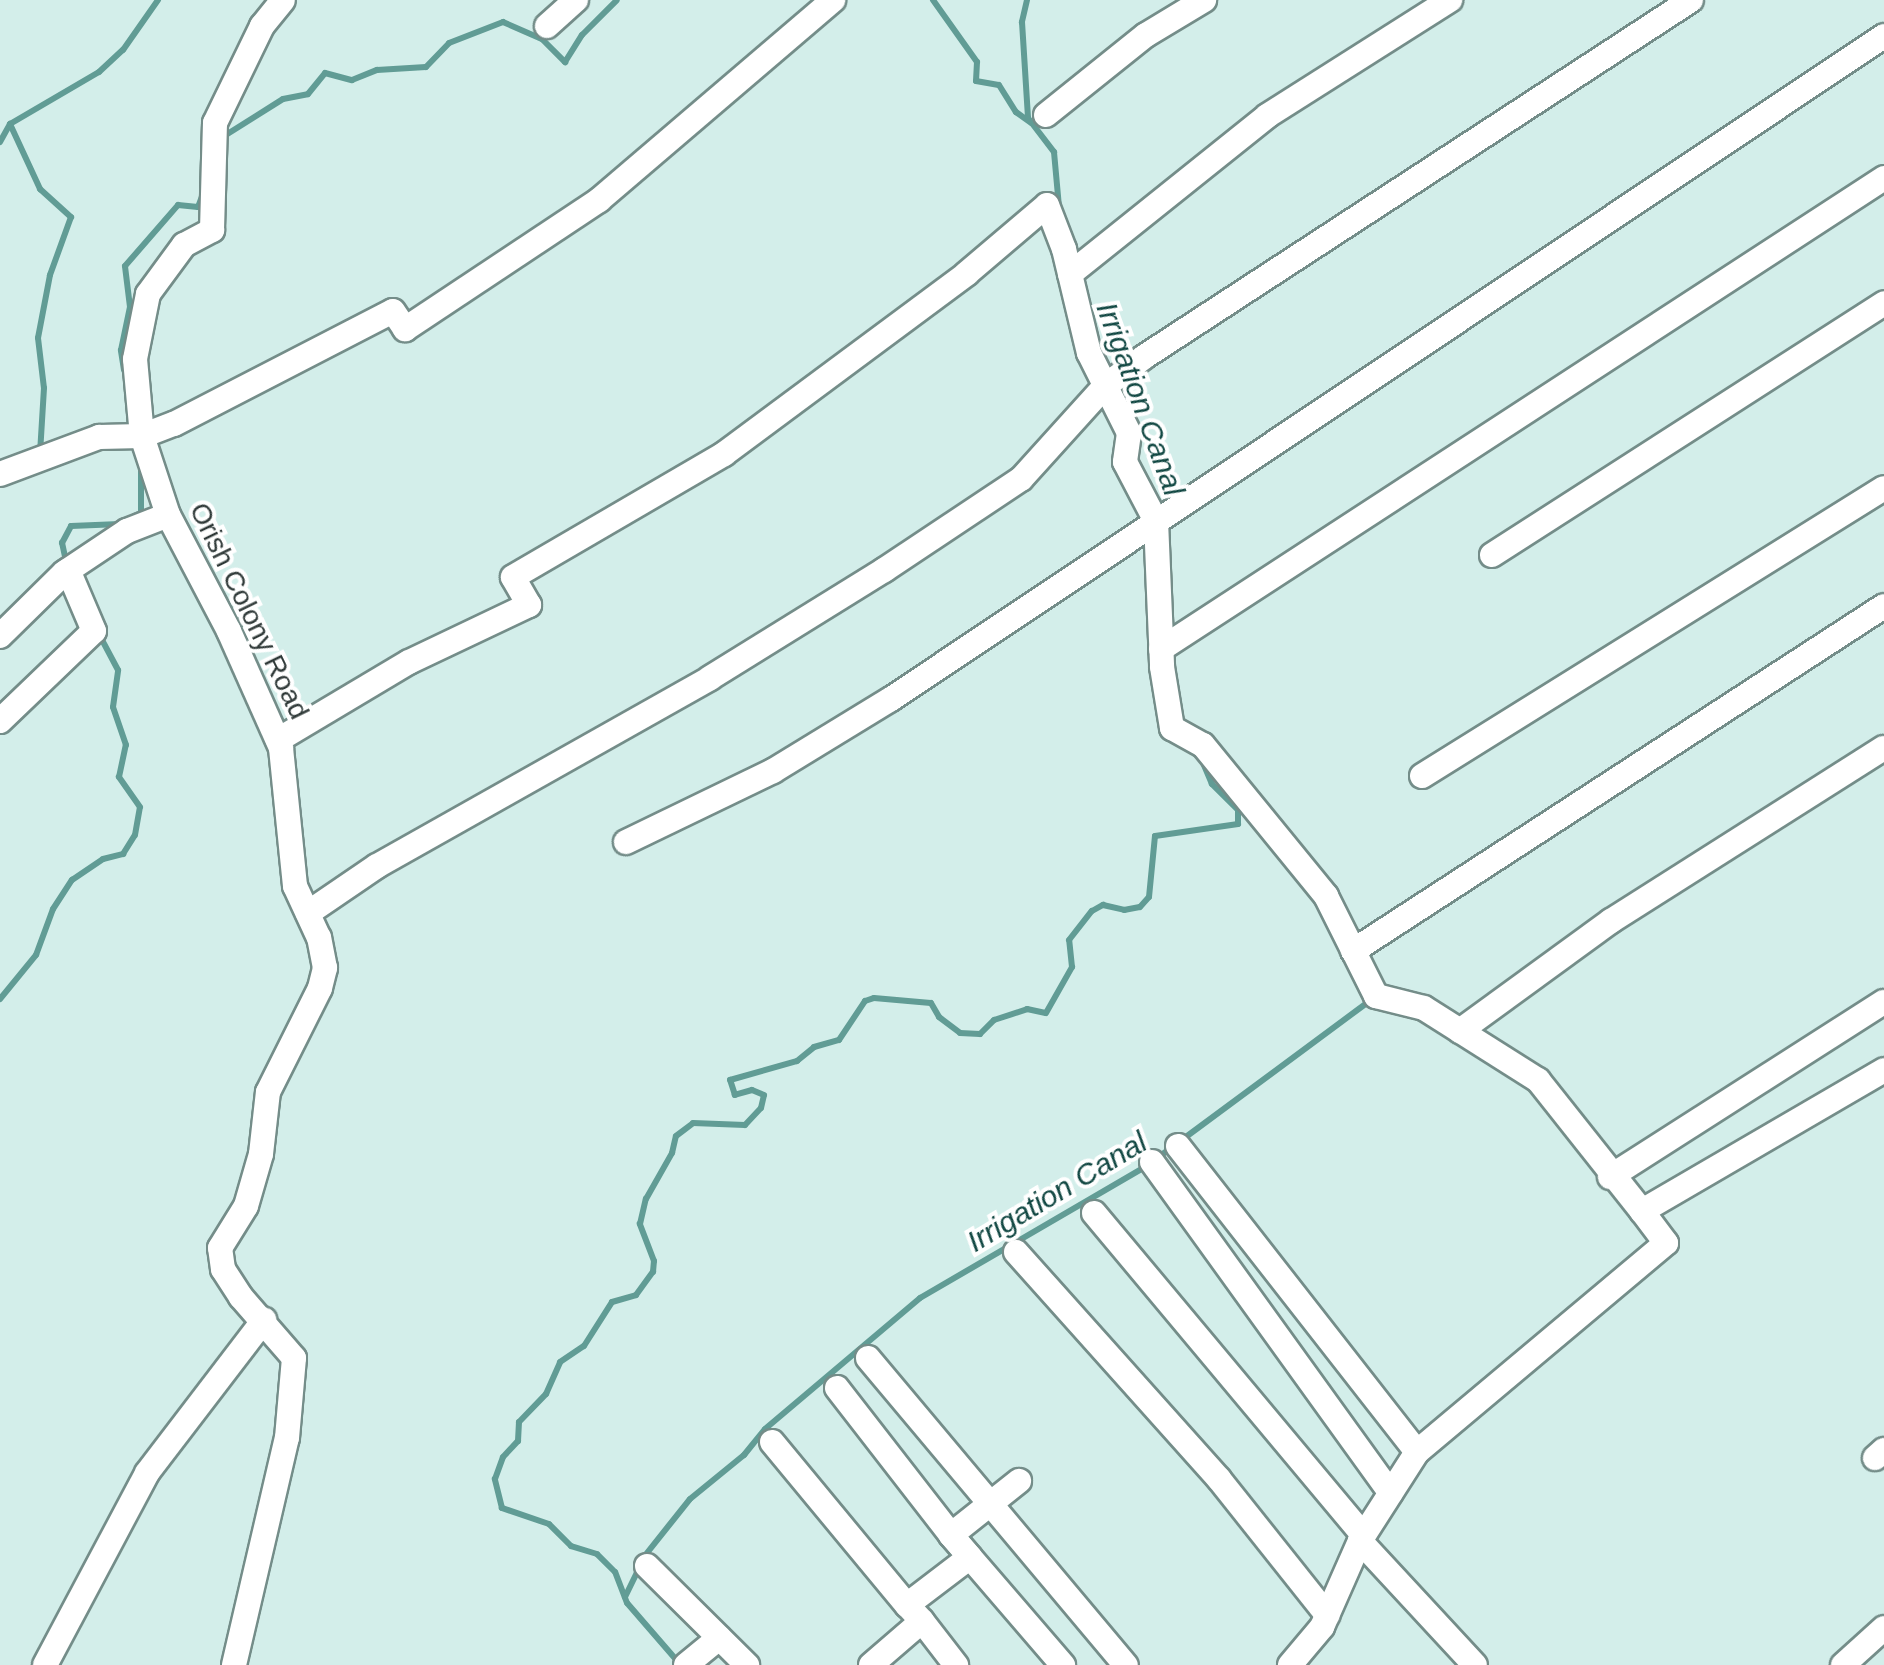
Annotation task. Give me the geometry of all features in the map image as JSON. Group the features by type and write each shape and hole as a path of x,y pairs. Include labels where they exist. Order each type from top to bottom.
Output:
{"street":[{"name":"Orish Colony Road","path":"234,1665 287,1438 294,1358 223,1269 220,1248 246,1206 261,1154 268,1092 320,988 325,968 308,913 295,886 278,740 168,515 142,436 135,359 148,294 184,245 212,230 215,123 262,26 283,0"},
{"path":"547,26 576,0"},
{"path":"0,474 99,437 142,436 393,311 405,329 599,200 833,0"},
{"path":"1046,115 1146,35 1204,0"},
{"path":"1070,274 1267,116 1450,0"},
{"path":"308,913 377,866 710,678 896,562 1021,479 1105,386 1496,123 1691,0"},
{"path":"626,842 773,771 1156,521 1884,36"},
{"path":"1161,649 1884,178"},
{"path":"278,740 409,662 529,605 513,577 724,454 966,274 1047,205 1070,274 1089,353 1129,433 1125,462 1156,521 1161,649 1172,728 1203,745 1317,885 1376,996 1424,1008 1538,1080 1610,1177 1642,1211 1666,1243 1417,1452 1361,1538 1327,1615 1290,1665"},
{"path":"1492,555 1884,303"},
{"path":"1422,776 1884,488"},
{"path":"0,636 68,570 127,531 168,515"},
{"path":"0,721 94,631 68,570"},
{"path":"1353,951 1884,606"},
{"path":"1460,1031 1611,921 1884,748"},
{"path":"1610,1177 1884,1002"},
{"path":"1642,1211 1884,1070"},
{"path":"1178,1146 1417,1452"},
{"path":"1152,1162 1391,1493"},
{"path":"1094,1213 1361,1538 1475,1665"},
{"path":"1016,1252 1219,1479 1327,1615"},
{"path":"45,1665 147,1473 264,1320"},
{"path":"868,1358 988,1506 1126,1665"},
{"path":"837,1388 951,1535 1063,1665"},
{"path":"772,1442 956,1665"},
{"path":"951,1535 1019,1481"},
{"path":"871,1665 914,1613 970,1557 951,1535"},
{"path":"647,1566 747,1665"},
{"path":"1843,1665 1884,1628"},
{"path":"686,1665 719,1638"}],"waterway":[{"name":"Irrigation Canal","path":"0,142 10,124 99,72 123,50 158,0"},
{"path":"221,138 283,99 308,94 325,73 352,80 377,70 426,67 449,43 503,22 542,39 565,62 582,35 617,0"},
{"path":"933,0 977,62 976,81 999,85 1016,112 1031,123"},
{"name":"Irrigation Canal","path":"1027,0 1022,22 1028,118 1054,152 1059,207"},
{"path":"10,124 40,189 71,217 50,275 38,338 44,388 40,453"},
{"path":"124,370 121,350 130,307 125,266 178,205 198,207 203,194"},
{"path":"134,516 141,513 141,468"},
{"path":"67,566 62,543 71,526 120,524"},
{"path":"0,999 36,955 53,909 72,880 103,859 123,854 135,835 140,807 119,777 126,745 113,707 118,670 99,635"},
{"name":"Irrigation Canal","path":"679,1663 627,1603 615,1572 597,1554 571,1546 549,1524 502,1508 495,1479 503,1457 518,1441 519,1422 546,1394 560,1362 584,1346 612,1302 636,1295 653,1272 654,1261 640,1224 646,1199 672,1153 676,1136 693,1123 745,1125 761,1108 764,1095 752,1090 735,1095 730,1080 797,1061 814,1047 839,1040 865,1001 874,998 931,1003 939,1017 960,1033 980,1034 994,1020 1027,1009 1046,1013 1072,967 1069,940 1092,911 1103,905 1124,910 1140,907 1149,897 1155,836 1238,824 1238,810 1212,784 1202,761"},
{"name":"Irrigation Canal","path":"1156,1159 1372,999"},
{"name":"Irrigation Canal","path":"643,1558 690,1499 744,1455 765,1429 920,1298 1147,1166"},
{"name":"Irrigation Canal","path":"625,1597 639,1568"}]}
